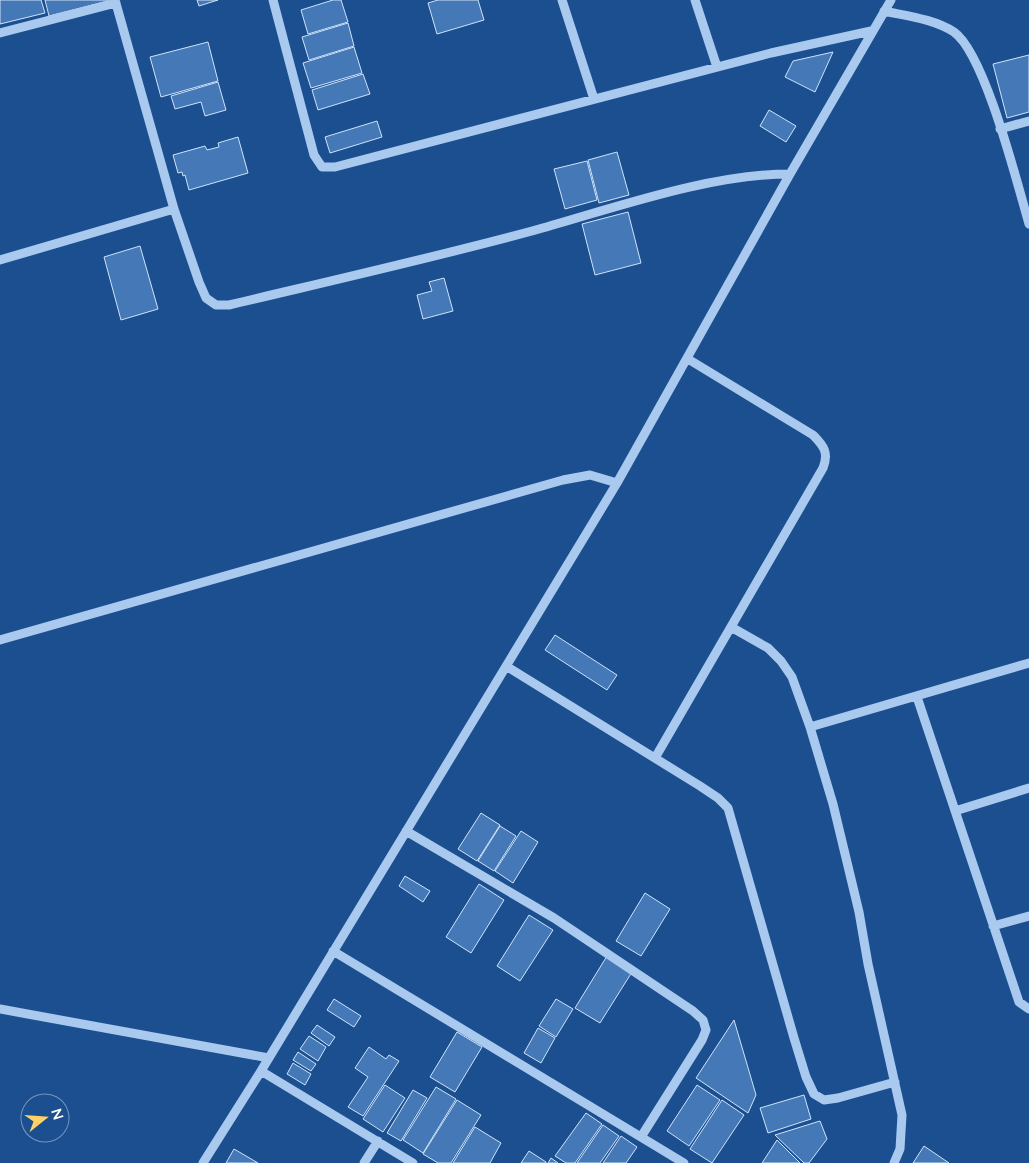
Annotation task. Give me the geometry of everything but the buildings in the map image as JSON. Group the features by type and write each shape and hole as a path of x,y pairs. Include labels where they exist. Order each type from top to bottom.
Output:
{"street":[{"path":"273,0 314,156 322,167 335,168 717,67 871,31"},
{"path":"562,0 594,99"},
{"path":"695,0 717,67"},
{"path":"203,1163 269,1058 617,483 871,31 891,0"},
{"path":"0,33 116,2 174,210 206,298 216,305 230,305 522,233 701,185 768,174 790,174"},
{"path":"884,11 935,23 955,33 968,48 985,83 1029,224"},
{"path":"1000,129 1029,121"},
{"path":"0,260 174,210"},
{"path":"655,758 823,468 827,458 824,446 813,435 688,359"},
{"path":"0,640 563,480 590,475 617,483"},
{"path":"731,627 768,648 781,661 792,677 810,727 833,804 859,912 868,964 902,1115 900,1149 894,1163"},
{"path":"810,727 1029,663"},
{"path":"506,666 718,798 728,808 794,1038 806,1077 814,1094 824,1100 838,1098 895,1082"},
{"path":"917,696 1019,1002 1029,1009"},
{"path":"955,811 1029,788"},
{"path":"406,832 554,918 693,1011 703,1020 706,1030 702,1040 640,1137"},
{"path":"993,926 1029,916"},
{"path":"333,951 684,1163"},
{"path":"0,1009 269,1058"},
{"path":"261,1071 414,1163"},
{"path":"364,1163 378,1141"}]}
